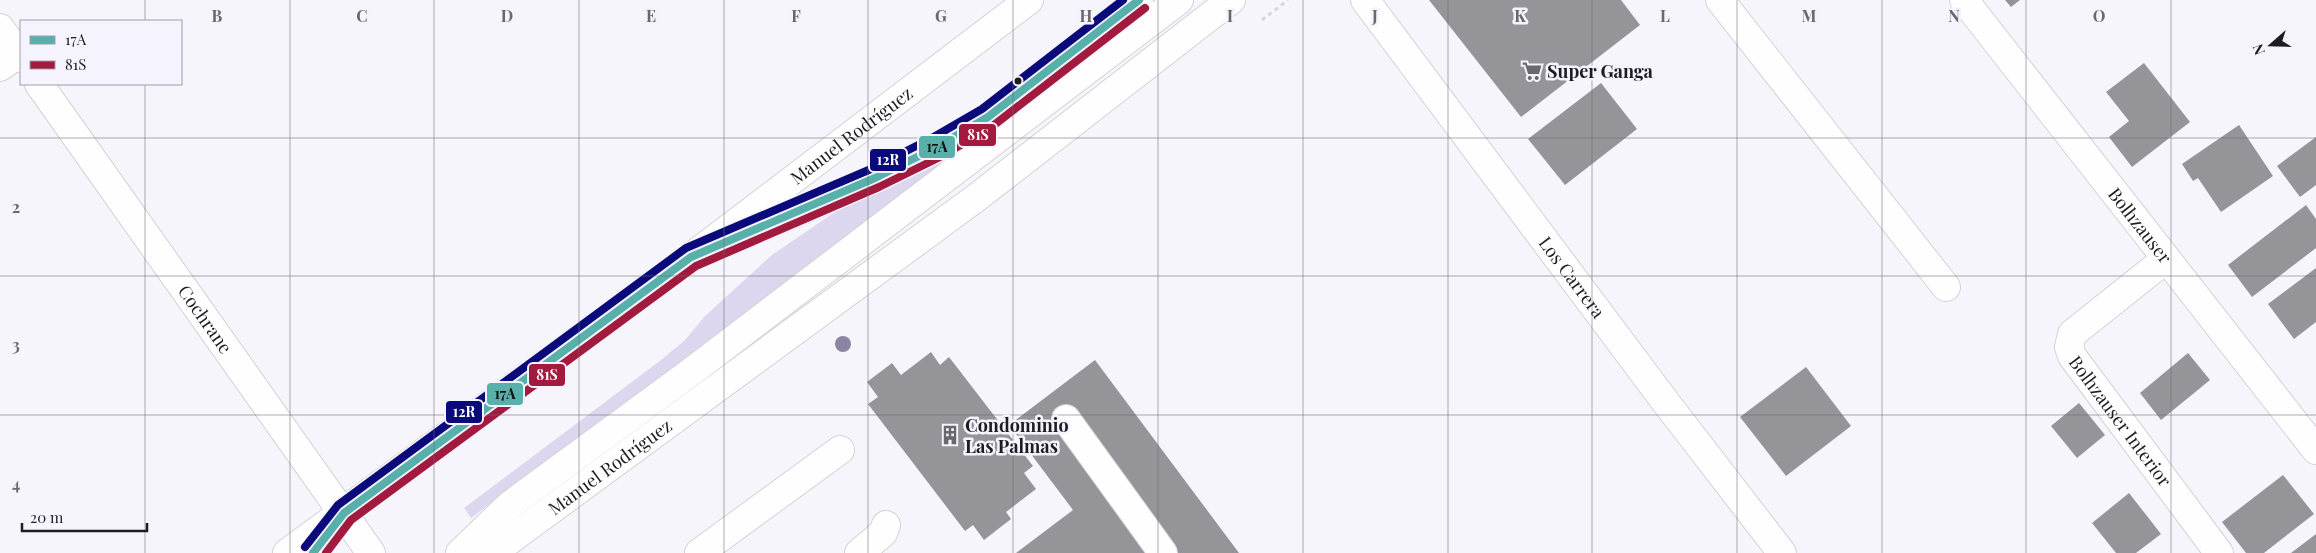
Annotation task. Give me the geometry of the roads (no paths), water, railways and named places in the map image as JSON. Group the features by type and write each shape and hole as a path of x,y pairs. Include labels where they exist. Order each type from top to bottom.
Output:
{"street":[{"name":"Manuel Rodríguez","path":"287,553 344,514 691,257 1028,0"},
{"path":"691,257 875,178 964,132 1000,107 1139,0"},
{"path":"460,553 510,506 699,366 1179,0"},
{"name":"Manuel Rodríguez","path":"492,553 961,209 1231,0"},
{"name":"Los Carrera","path":"1365,0 1664,400 1782,553"},
{"path":"1720,0 1946,287"},
{"name":"Bolhzauser","path":"1964,0 2166,259 2274,393 2316,450"},
{"path":"0,28 13,60"},
{"name":"Cochrane","path":"40,85 370,553"},
{"name":"Bolhzauser Interior","path":"2166,259 2072,334 2069,347 2072,356 2219,553"},
{"path":"1066,419 1163,553"},
{"path":"699,553 840,450"},
{"path":"313,553 344,514"},
{"path":"859,553 883,534 886,524"}],"place":[{"name":"Super Ganga","path":"1532,71"},
{"name":"Condominio Las Palmas","path":"950,435"}]}
